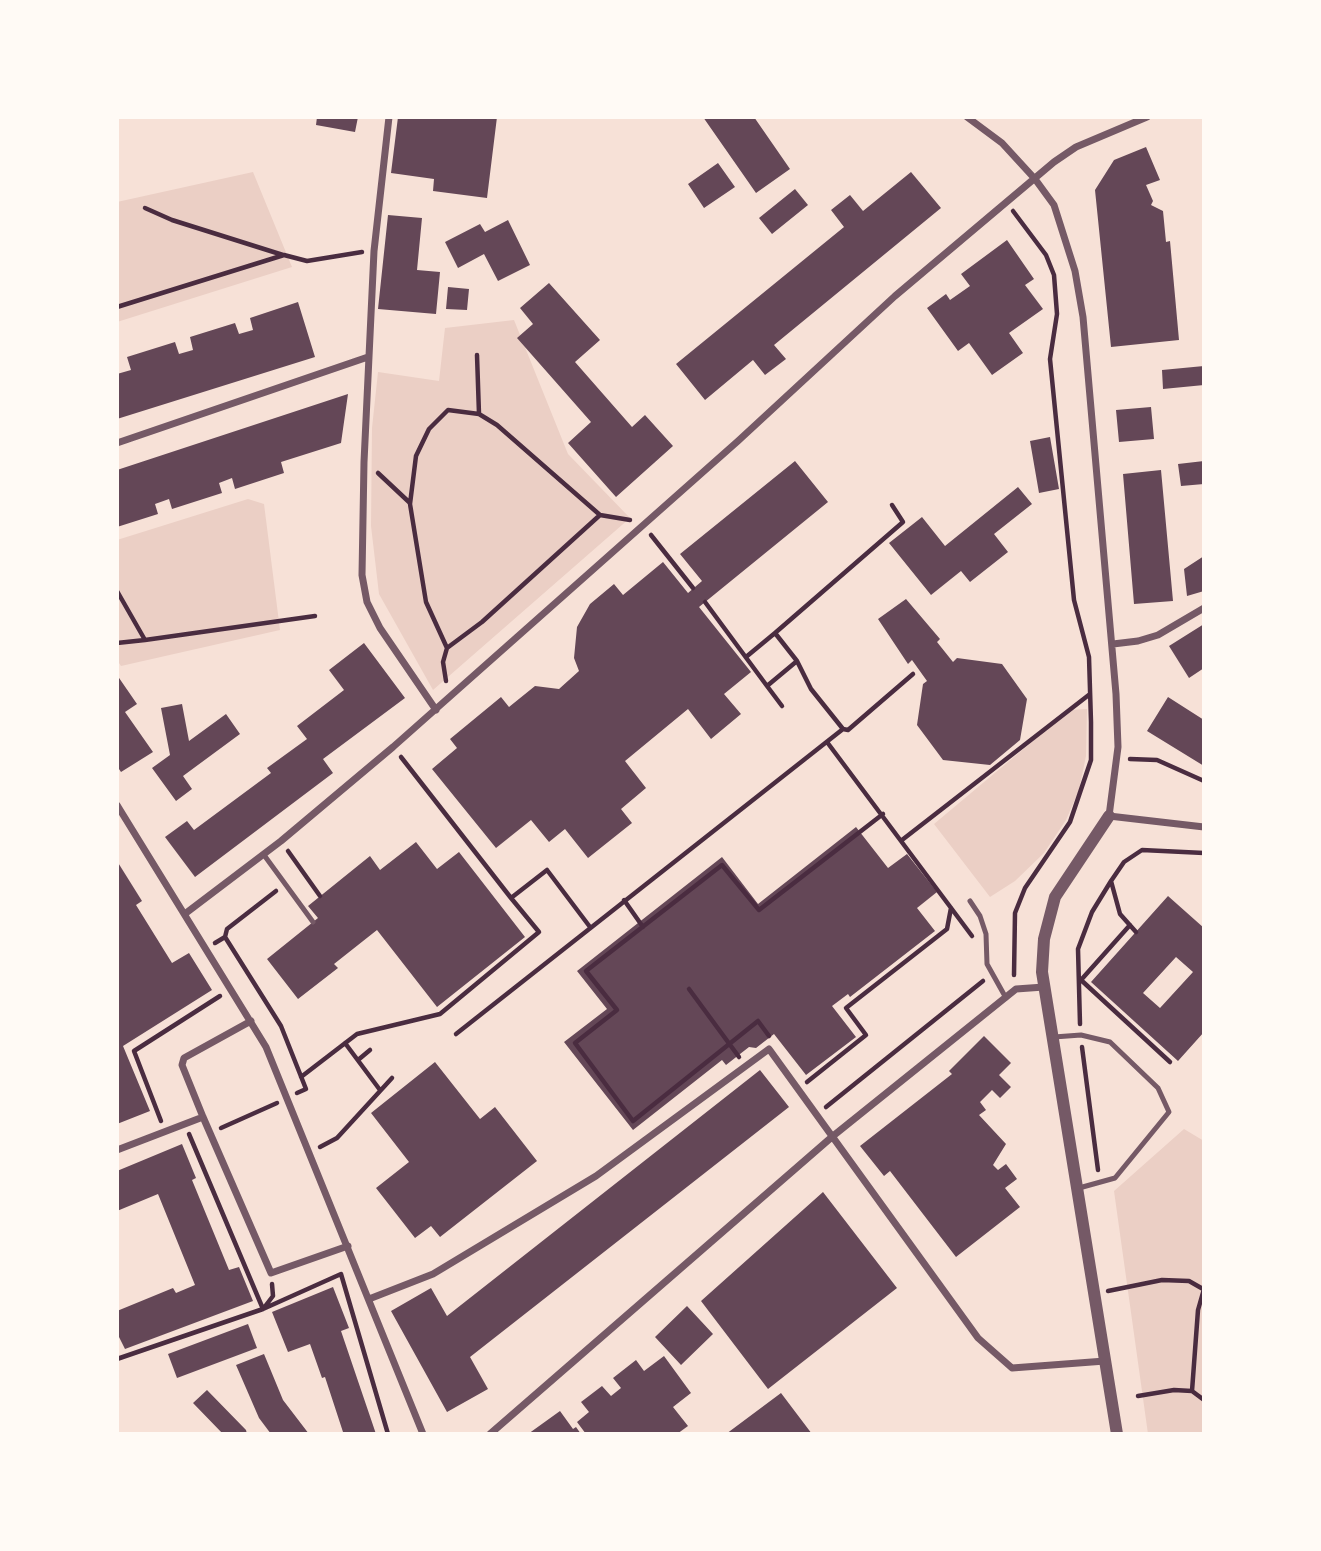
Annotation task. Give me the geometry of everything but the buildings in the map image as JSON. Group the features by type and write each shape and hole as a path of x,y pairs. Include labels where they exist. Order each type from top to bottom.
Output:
{"street":[{"path":"389,117 373,251 362,575 367,602 380,628 436,710"},
{"path":"967,117 1002,143 1035,179 1054,205 1075,271 1083,317 1113,643 1118,747 1109,816 1055,897 1044,939 1044,987 1117,1434"},
{"path":"186,913 264,855 436,710 895,296 1035,179 1076,147 1147,117"},
{"path":"117,443 368,357"},
{"path":"1113,643 1138,641 1157,635 1204,608"},
{"path":"117,805 251,1021 288,1098 423,1434"},
{"path":"1109,816 1204,827"},
{"path":"490,1434 833,1136 1016,989 1044,987"},
{"path":"251,1021 184,1058 183,1065 203,1117 271,1273 348,1246"},
{"path":"369,1299 433,1274 596,1176 769,1049 978,1339 1012,1368 1105,1361"},
{"path":"117,1150 203,1117"}],"lane":[{"path":"264,855 313,922"},
{"path":"970,901 980,916 986,934 987,964 1006,998"},
{"path":"1051,1037 1081,1035 1110,1042 1158,1088 1169,1112 1115,1178 1076,1189"}],"path":[{"path":"1007,204 1046,256 1054,275 1057,314 1050,359 1074,600 1089,657 1091,694 1091,760 1070,822 1025,888 1015,913 1013,964 1016,989"},
{"path":"145,208 172,220 307,261 373,251"},
{"path":"117,307 284,255"},
{"path":"477,355 479,414"},
{"path":"447,648 426,602 410,504 416,456 429,429 448,410 479,414 497,425 600,515 643,525 694,588"},
{"path":"364,461 410,504"},
{"path":"746,657 903,522 892,505"},
{"path":"452,695 444,674 443,662 447,648 482,622 600,515"},
{"path":"117,591 145,640"},
{"path":"705,602 782,706"},
{"path":"117,643 315,616"},
{"path":"775,633 797,661 811,689 843,729"},
{"path":"767,686 797,661"},
{"path":"456,1034 843,729 848,730 913,674"},
{"path":"902,840 1091,694"},
{"path":"827,742 986,952"},
{"path":"301,1077 357,1034 440,1014 539,932 393,747"},
{"path":"1091,760 1157,760 1204,780"},
{"path":"775,1042 758,1021 633,1121 575,1043 617,1010 586,971 722,864 759,910 883,814"},
{"path":"281,841 320,896"},
{"path":"1101,1184 1081,1035 1076,969 1079,949 1092,912 1125,862 1142,850 1204,853"},
{"path":"511,898 547,870 590,927"},
{"path":"207,948 225,937 227,929 302,871"},
{"path":"1111,881 1120,914 1136,932"},
{"path":"624,901 643,927"},
{"path":"798,1073 806,1083 866,1035 846,1009 947,929 951,908"},
{"path":"1130,925 1081,980 1170,1062"},
{"path":"225,937 281,1026 306,1089 192,1142 263,1309"},
{"path":"817,1114 992,974 1013,964"},
{"path":"165,1132 134,1051 221,995 215,985"},
{"path":"689,989 746,1066"},
{"path":"345,1043 380,1090"},
{"path":"358,1060 370,1050"},
{"path":"309,1152 337,1138 392,1078"},
{"path":"263,1309 273,1296 271,1273"},
{"path":"117,1359 263,1309 341,1274 388,1434"},
{"path":"1093,1294 1162,1280 1189,1281 1204,1289 1198,1310 1192,1391"},
{"path":"1138,1396 1174,1390 1192,1391 1204,1401"}],"shaded area":[{"path":"253,172 292,267 117,322 117,202"},
{"path":"514,320 568,454 630,518 433,690 379,594 371,526 372,428 378,372 439,381 445,328"},
{"path":"248,499 264,504 280,630 121,666 117,660 117,540"},
{"path":"1087,709 1086,756 1079,790 1066,820 1044,853 1015,881 990,897 934,824 1070,710"},
{"path":"1184,1129 1204,1141 1204,1434 1148,1434 1114,1191"}]}
